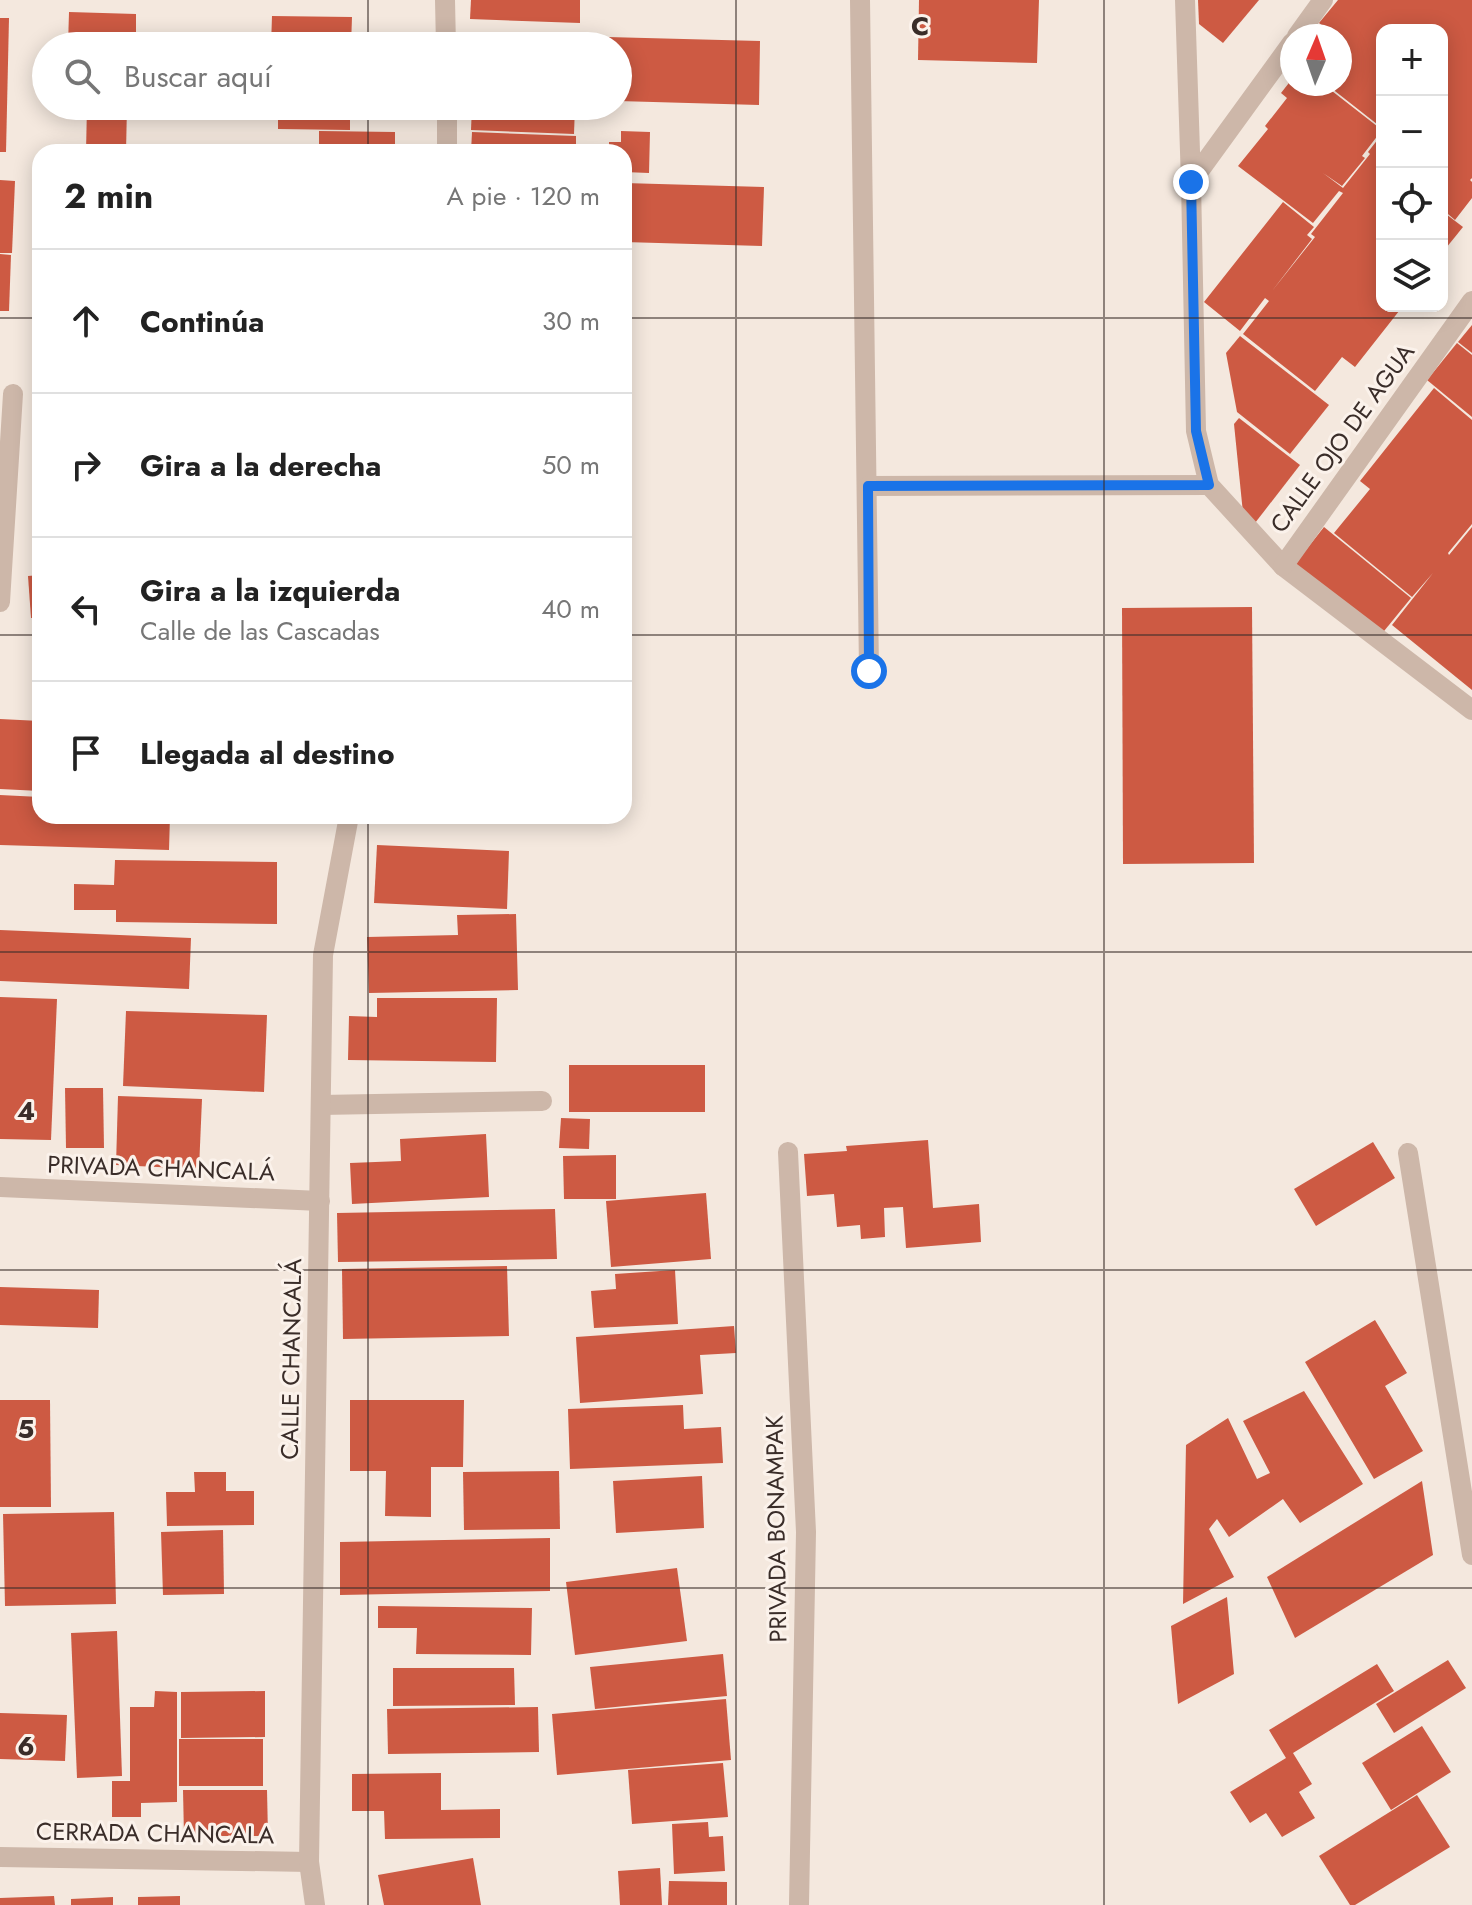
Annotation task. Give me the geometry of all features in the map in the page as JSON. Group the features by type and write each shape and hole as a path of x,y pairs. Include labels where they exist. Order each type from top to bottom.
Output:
{"street":[{"path":"445,0 446,32"},
{"path":"860,0 869,671"},
{"path":"1185,0 1196,431 1209,485 1283,566 1472,710"},
{"path":"1306,24 1323,0"},
{"path":"1191,182 1280,60"},
{"path":"447,120 447,144"},
{"name":"CALLE OJO DE AGUA","path":"1283,566 1472,301"},
{"path":"0,602 13,394"},
{"path":"868,486 1209,485"},
{"name":"CALLE CHANCALÁ","path":"315,1905 309,1862 323,955 348,824"},
{"path":"321,1105 542,1101"},
{"name":"PRIVADA BONAMPAK","path":"788,1152 806,1532 799,1905"},
{"path":"1408,1153 1472,1555"},
{"name":"PRIVADA CHANCALÁ","path":"0,1187 320,1201"},
{"name":"CERRADA CHANCALA","path":"0,1857 309,1862"}],"building":[{"path":"471,0 580,0 580,23 470,19"},
{"path":"919,0 1039,0 1037,63 918,60"},
{"path":"1198,0 1259,0 1223,43 1199,24"},
{"path":"1338,0 1472,0 1472,198 1455,220 1448,214 1448,24 1376,24 1376,123 1341,96 1352,96 1352,24 1319,23"},
{"path":"69,12 136,14 136,32 68,32"},
{"path":"272,16 352,17 351,32 271,32"},
{"path":"0,18 9,18 6,152 0,152"},
{"path":"632,38 760,41 759,105 632,101"},
{"path":"1285,96 1338,96 1376,125 1376,138 1362,156 1365,158 1342,186 1323,173 1343,188 1370,154 1368,152 1376,142 1376,312 1398,312 1355,367 1342,357 1315,391 1243,334 1269,301 1265,298 1240,331 1204,302 1283,202 1314,227 1307,235 1312,239 1272,291 1315,237 1311,234 1343,193 1339,191 1313,223 1238,166 1268,129 1265,126 1287,98"},
{"path":"87,120 127,120 126,144 86,144"},
{"path":"278,120 350,120 350,130 278,129"},
{"path":"471,120 574,120 574,134 471,130"},
{"path":"319,131 395,132 395,144 319,144"},
{"path":"621,131 650,132 649,173 632,172 632,144 609,144 621,142"},
{"path":"472,132 576,136 576,144 471,144"},
{"path":"0,180 15,181 12,253 0,253"},
{"path":"632,183 764,187 762,246 632,242"},
{"path":"1448,216 1463,227 1448,246"},
{"path":"0,254 11,255 9,311 0,311"},
{"path":"1472,325 1472,353 1458,342"},
{"path":"1240,336 1329,405 1290,454 1237,412 1226,353"},
{"path":"1457,343 1472,355 1472,417 1427,380"},
{"path":"1434,388 1472,420 1472,524 1448,553 1472,527 1472,690 1392,625 1433,573 1412,597 1334,533 1370,489 1360,481"},
{"path":"1239,418 1300,465 1255,523 1243,513 1234,424"},
{"path":"1324,527 1411,598 1380,636 1294,565"},
{"path":"28,576 32,576 32,618 31,618"},
{"path":"1252,607 1254,863 1123,864 1122,608"},
{"path":"0,719 32,721 32,791 0,789"},
{"path":"0,795 32,797 32,824 170,824 169,850 0,845"},
{"path":"377,845 509,851 507,909 374,903"},
{"path":"115,860 277,862 277,924 116,922 116,910 74,910 74,884 114,885"},
{"path":"516,914 518,990 369,993 367,937 458,935 457,915"},
{"path":"0,930 191,938 189,989 0,981"},
{"path":"0,997 57,999 51,1140 0,1139"},
{"path":"377,998 497,998 496,1062 348,1060 349,1016 377,1017"},
{"path":"126,1011 267,1015 264,1092 123,1086"},
{"path":"569,1065 705,1065 705,1112 569,1112"},
{"path":"65,1088 103,1088 104,1148 66,1148"},
{"path":"118,1096 202,1099 199,1169 116,1165"},
{"path":"561,1118 590,1119 589,1149 559,1148"},
{"path":"486,1134 489,1197 352,1204 350,1163 401,1161 400,1139"},
{"path":"928,1140 933,1208 979,1204 981,1242 906,1248 903,1207 884,1208 885,1237 861,1239 860,1225 837,1227 834,1194 807,1196 804,1154 847,1151 846,1146"},
{"path":"1373,1142 1395,1178 1316,1226 1294,1189"},
{"path":"616,1155 616,1199 564,1199 563,1156"},
{"path":"706,1193 711,1259 611,1267 606,1201"},
{"path":"555,1209 557,1259 338,1262 337,1213"},
{"path":"507,1266 509,1336 343,1339 342,1269"},
{"path":"675,1270 678,1324 594,1328 591,1291 616,1289 615,1274"},
{"path":"0,1287 99,1290 98,1328 0,1325"},
{"path":"1375,1320 1407,1373 1385,1386 1423,1451 1374,1479 1305,1362"},
{"path":"734,1326 736,1353 700,1355 703,1394 580,1403 576,1337"},
{"path":"1304,1391 1363,1484 1300,1523 1283,1499 1229,1537 1217,1519 1209,1529 1234,1577 1183,1604 1186,1445 1228,1418 1257,1479 1270,1473 1243,1421"},
{"path":"0,1400 50,1400 51,1507 0,1507"},
{"path":"350,1400 464,1400 463,1467 431,1467 431,1517 385,1516 386,1471 350,1471"},
{"path":"683,1405 684,1429 721,1427 723,1463 570,1469 568,1409"},
{"path":"559,1471 560,1529 464,1530 463,1472"},
{"path":"194,1472 226,1472 226,1491 254,1491 254,1525 167,1526 166,1492 195,1492"},
{"path":"702,1476 704,1528 616,1533 613,1481"},
{"path":"1422,1481 1433,1555 1295,1638 1267,1577"},
{"path":"114,1512 116,1604 5,1606 3,1514"},
{"path":"223,1530 224,1594 163,1595 161,1532"},
{"path":"550,1538 550,1591 340,1595 340,1542"},
{"path":"677,1568 687,1641 575,1655 566,1582"},
{"path":"1227,1597 1234,1674 1178,1704 1171,1626"},
{"path":"378,1606 532,1608 531,1655 416,1654 417,1628 378,1628"},
{"path":"117,1631 122,1776 77,1778 71,1633"},
{"path":"723,1654 727,1696 595,1709 590,1667"},
{"path":"1448,1660 1466,1688 1394,1733 1376,1704"},
{"path":"1377,1664 1394,1691 1293,1753 1312,1784 1299,1792 1315,1818 1282,1837 1266,1813 1250,1823 1230,1792 1286,1758 1269,1730"},
{"path":"393,1668 514,1668 515,1705 393,1706"},
{"path":"155,1691 177,1692 177,1802 141,1803 141,1817 112,1817 112,1781 130,1781 130,1707 154,1707"},
{"path":"265,1691 265,1737 181,1738 181,1692"},
{"path":"726,1699 731,1760 557,1775 552,1714"},
{"path":"538,1707 539,1752 388,1754 387,1709"},
{"path":"0,1713 67,1715 65,1761 0,1759"},
{"path":"1422,1726 1451,1772 1391,1810 1362,1763"},
{"path":"179,1739 263,1739 263,1786 179,1786"},
{"path":"723,1763 728,1817 632,1824 628,1770"},
{"path":"441,1773 441,1810 500,1809 500,1838 385,1839 384,1811 352,1811 352,1774"},
{"path":"183,1790 267,1790 268,1836 184,1836"},
{"path":"1417,1795 1450,1847 1355,1905 1350,1905 1319,1856"},
{"path":"708,1822 709,1837 723,1836 725,1871 674,1874 672,1824"},
{"path":"473,1858 481,1905 384,1905 378,1875"},
{"path":"660,1868 662,1905 620,1905 618,1871"},
{"path":"669,1881 727,1882 727,1905 668,1905"},
{"path":"54,1896 55,1905 0,1905 0,1898"},
{"path":"180,1896 180,1905 138,1905 138,1897"},
{"path":"113,1897 113,1905 71,1905 71,1899"}],"route":[{"path":"869,671 868,486 1209,485 1196,431 1191,182"}]}
